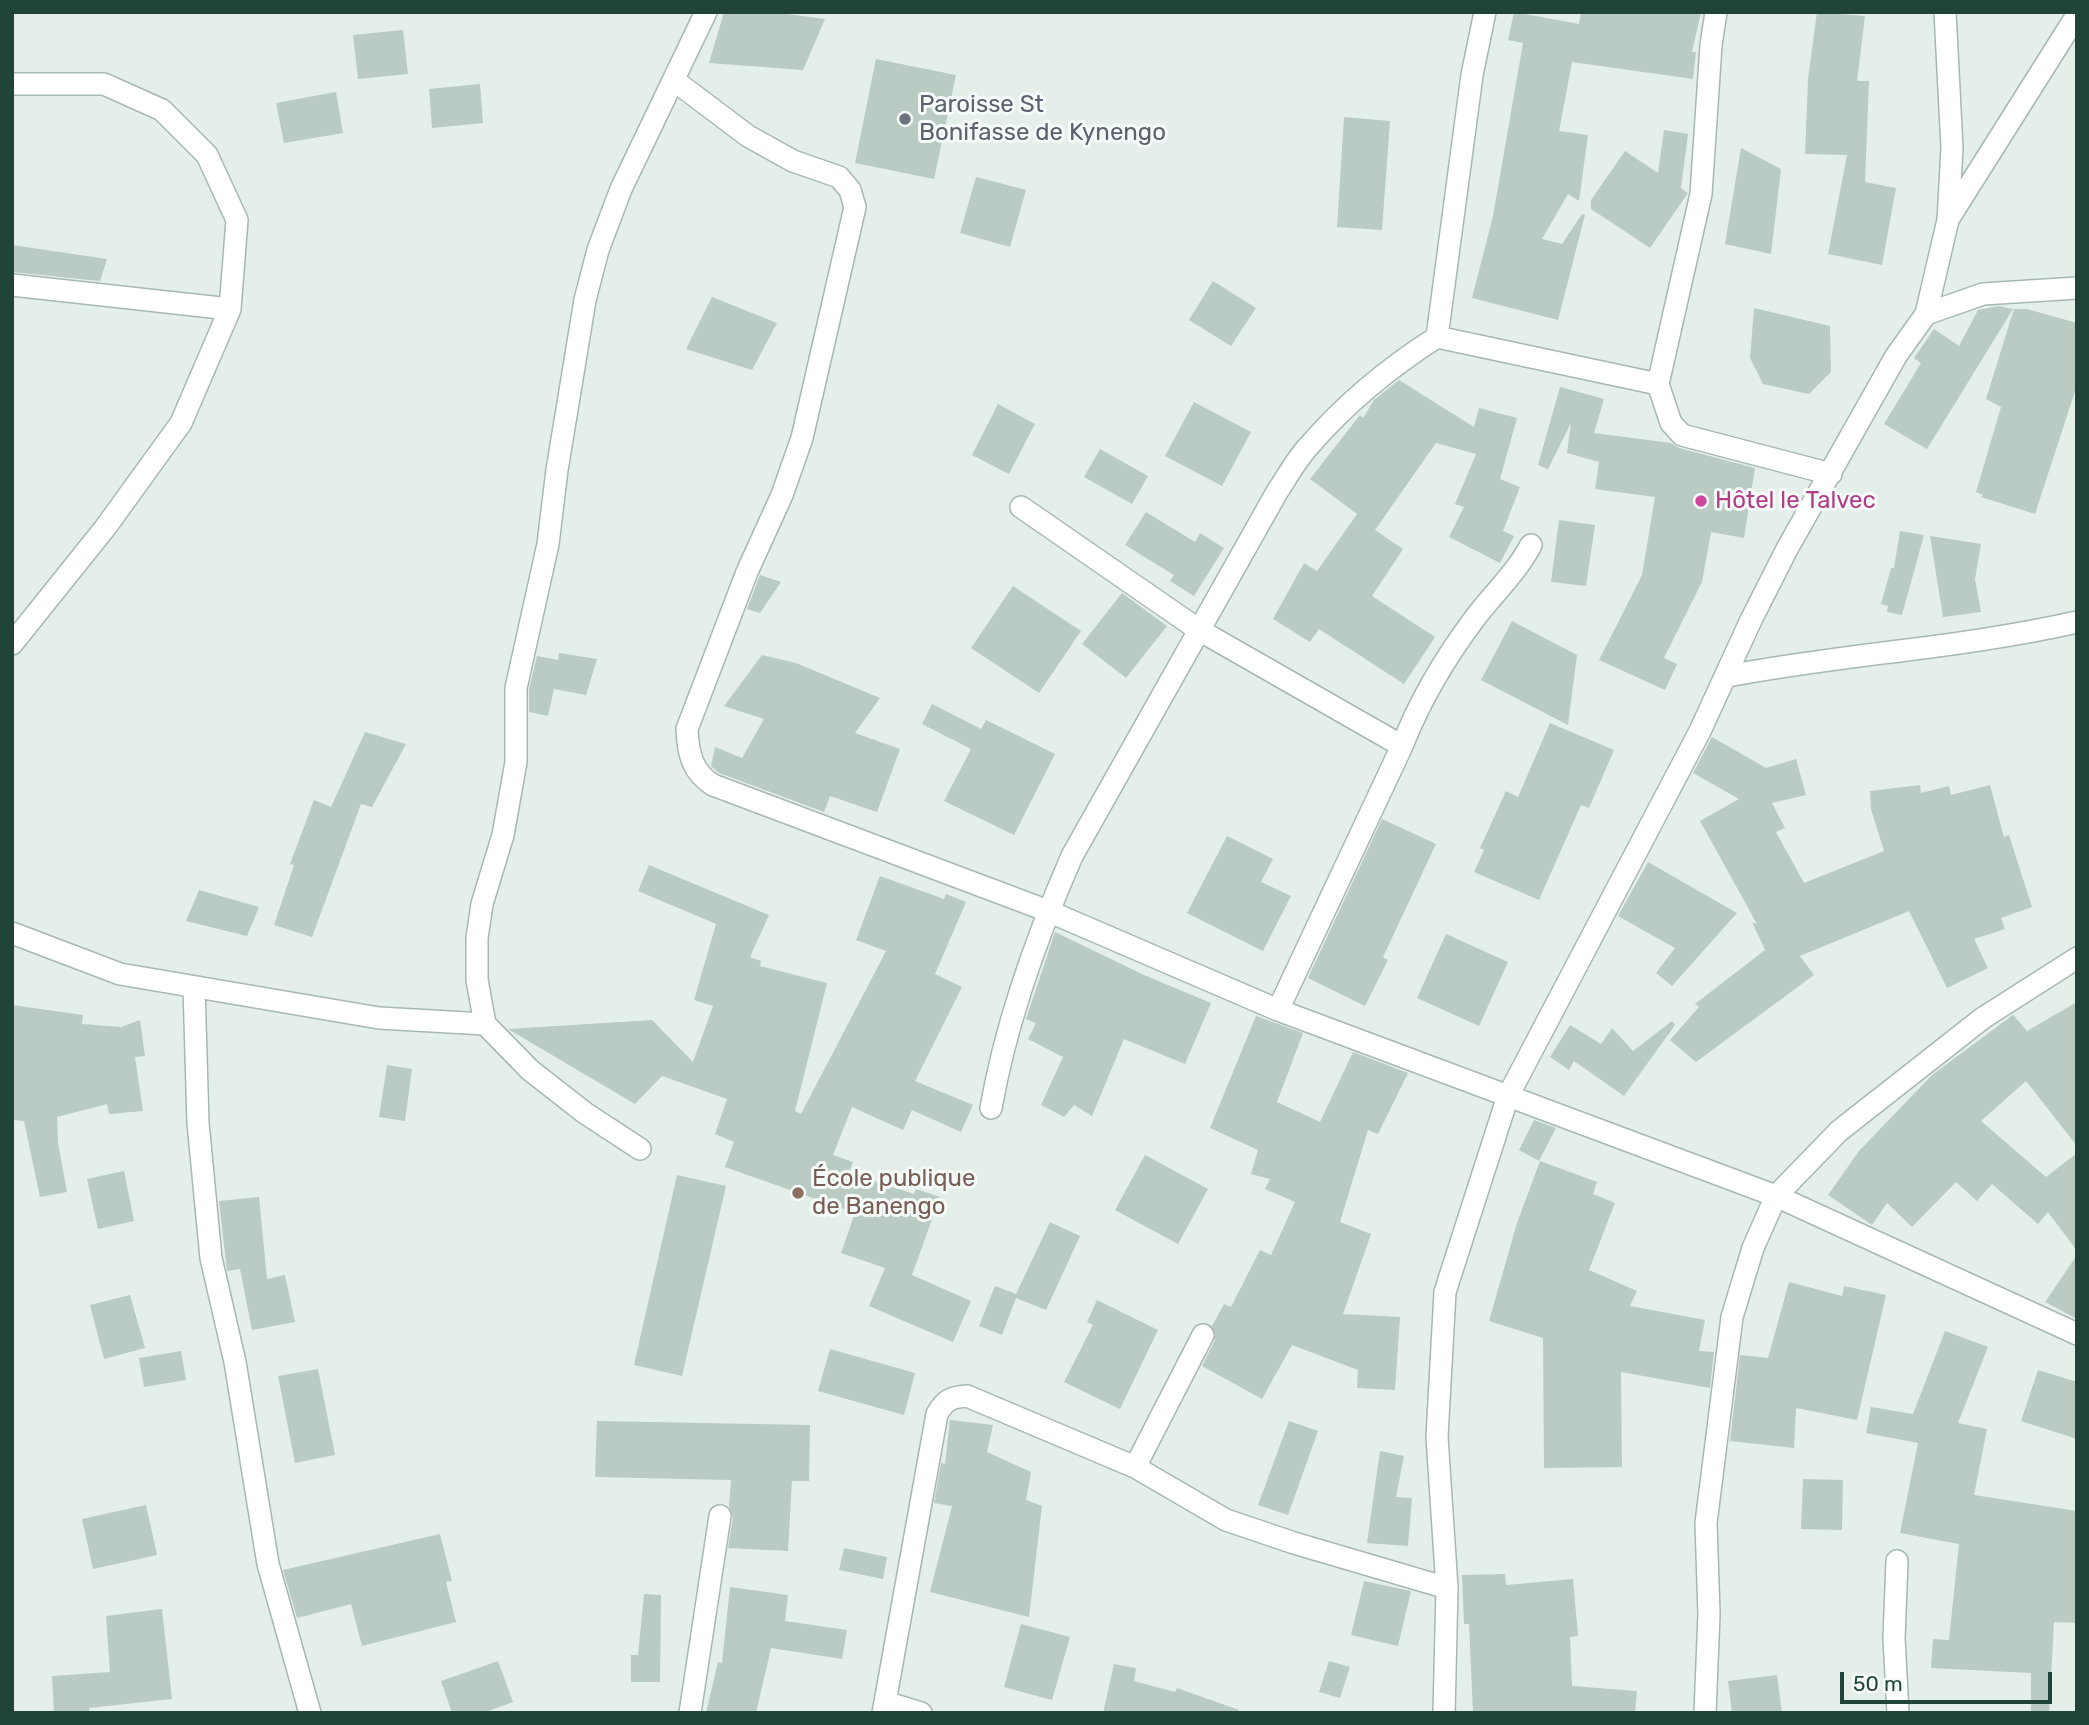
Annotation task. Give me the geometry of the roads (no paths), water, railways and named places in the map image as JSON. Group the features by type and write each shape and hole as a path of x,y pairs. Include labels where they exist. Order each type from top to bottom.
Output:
{"street":[{"path":"640,1149 585,1114 530,1070 485,1024 477,980 482,904 503,835 516,762 516,688 548,544 557,470 585,300 598,250 621,189 676,80 706,12"},
{"path":"991,1108 1003,1047 1048,911 1072,856 1277,492 1307,447 1364,393 1437,337 1472,75 1485,12"},
{"path":"1716,12 1711,45 1701,194 1658,384 1671,423 1682,435 1831,474"},
{"path":"1444,1713 1447,1588 1437,1437 1445,1292 1508,1096 1728,676 1751,620 1896,356 1926,314 1948,219 1952,148 1945,12"},
{"path":"1948,219 2077,15"},
{"path":"676,80 748,136 793,161 839,177 850,190 855,207 802,438 782,495 747,572 687,729 688,749 700,777 713,785 1048,911 1278,1010 1776,1196 2077,1334"},
{"path":"12,84 104,84 162,110 207,155 237,220 230,309 181,423 106,528 12,645"},
{"path":"12,285 230,309"},
{"path":"1926,314 1983,294 2077,288"},
{"path":"1437,337 1658,384"},
{"path":"1021,507 1199,630 1402,746"},
{"path":"1278,1010 1402,746 1415,712 1438,672 1476,618 1521,564 1531,545"},
{"path":"1728,676 1792,664 1991,638 2077,622"},
{"path":"12,933 120,974 380,1018 485,1024"},
{"path":"1705,1713 1709,1614 1706,1522 1732,1317 1753,1248 1776,1196 1839,1131 1983,1018 2077,958"},
{"path":"194,987 198,1123 211,1258 235,1362 268,1564 287,1643 310,1713"},
{"path":"1135,1467 1203,1335"},
{"path":"921,1713 884,1708 937,1414 945,1401 967,1396 1135,1467 1226,1520 1294,1544 1447,1588"},
{"path":"690,1713 720,1516"},
{"path":"1897,1562 1895,1638 1898,1713"}],"place":[{"name":"Paroisse St Bonifasse de Kynengo","path":"905,119"},
{"name":"Hôtel le Talvec","path":"1701,501"},
{"name":"École publique de Banengo","path":"798,1193"}]}
